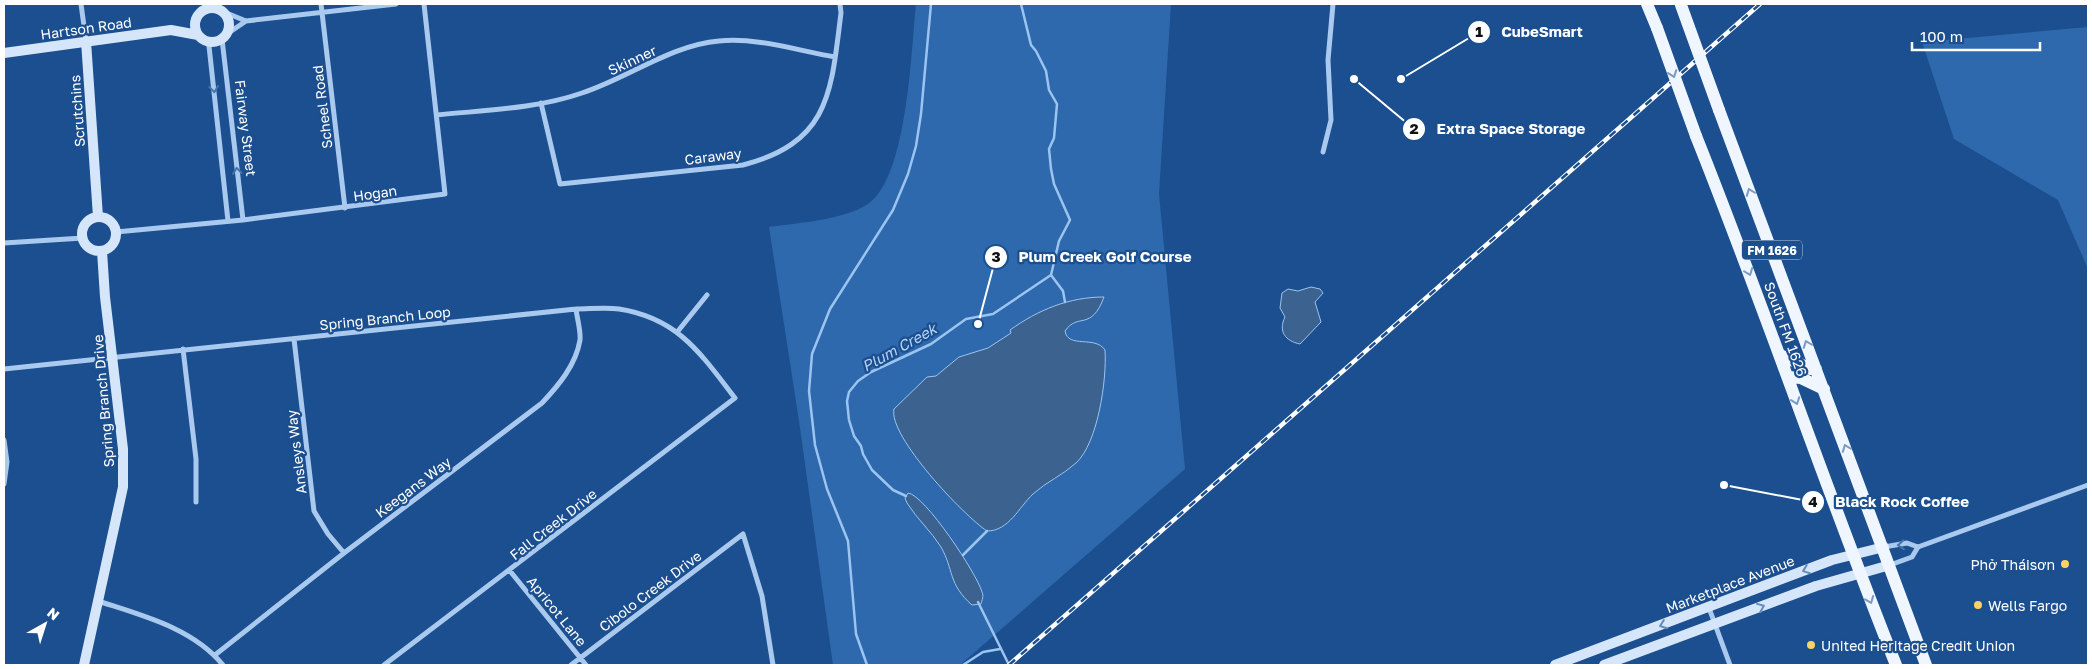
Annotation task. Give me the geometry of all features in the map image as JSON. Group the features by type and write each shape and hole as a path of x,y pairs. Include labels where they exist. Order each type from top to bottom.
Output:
{"main road":[{"name":"South FM 1626","path":"1647,4 1780,355 1852,554 1896,665"},
{"name":"South FM 1626","path":"1681,5 1884,547 1926,665"},
{"path":"1780,355 1811,369 1816,369"},
{"path":"1788,377 1800,378 1824,389"}],"street":[{"name":"Scrutchins","path":"81,4 86,41 98,217"},
{"name":"Scheel Road","path":"320,4 345,208"},
{"path":"246,21 219,8 208,8 200,11 195,25 202,38 216,42 246,21 396,4"},
{"name":"Hogan","path":"116,232 244,220 445,194 424,4"},
{"name":"Caraway","path":"541,103 560,184 743,165 782,152 803,136 817,119 831,87 841,13 840,4"},
{"path":"1323,152 1331,120 1328,60 1333,4"},
{"path":"219,8 229,25 224,37"},
{"name":"Hartson Road","path":"171,30 200,11"},
{"name":"Hartson Road","path":"4,53 171,30 202,38"},
{"name":"Fairway Street","path":"224,37 244,220"},
{"name":"Fairway Street","path":"202,38 209,46 228,221"},
{"name":"Skinner","path":"437,116 541,103 598,88 693,44 722,40 757,43 835,57"},
{"path":"98,217 112,223 116,232 112,246 102,251 92,250 83,238 84,226 92,218 98,217"},
{"path":"4,243 83,238"},
{"name":"Spring Branch Drive","path":"84,665 123,487 123,449 102,251"},
{"path":"678,332 707,295"},
{"name":"Spring Branch Loop","path":"4,369 576,309 618,309 649,318 678,332 701,354 735,398"},
{"name":"Keegans Way","path":"215,655 344,553 542,403 562,381 572,362 580,340 576,309"},
{"name":"Ansleys Way","path":"294,339 314,511 328,534 344,553"},
{"path":"184,349 196,459 196,502"},
{"name":"Fall Creek Drive","path":"384,665 735,398"},
{"path":"4,440 7,462 4,484"},
{"name":"Marketplace Avenue","path":"1604,665 1816,586 1912,557 1918,547 2088,485"},
{"name":"Cibolo Creek Drive","path":"571,665 743,534 762,596 773,665"},
{"name":"Marketplace Avenue","path":"1555,665 1832,560 1907,543 1918,547"},
{"name":"Apricot Lane","path":"510,571 586,665"},
{"path":"97,601 162,621 215,655 223,665"},
{"path":"1709,608 1730,665"}],"shaded area":[{"path":"916,4 1171,4 1159,194 1185,469 960,665 833,665 799,421 769,227 820,220 846,214 868,204 881,189 892,167 905,111"},
{"path":"2088,27 2088,269 2058,200 1954,139 1922,42"},
{"path":"1311,287 1320,289 1323,293 1315,302 1321,322 1300,344 1295,343 1284,335 1282,327 1285,317 1280,308 1282,293 1288,289 1298,291"},
{"path":"1104,297 1094,314 1075,323 1065,331 1071,339 1095,343 1105,350 1103,393 1100,410 1084,454 1066,471 1033,494 1008,523 995,530 987,531 976,523 946,493 915,456 895,421 894,409 927,377 936,376 959,357 988,348 1011,333 1010,330 1032,316 1066,302"},
{"path":"908,493 916,497 926,507 950,536 978,583 983,596 981,604 972,605 959,590 941,547 907,503 905,498"}],"waterway":[{"path":"867,665 856,634 848,541 827,489 815,445 809,391 812,354 830,309 893,210 908,174 916,146 921,114 931,4"},
{"name":"Plum Creek","path":"906,496 893,490 872,470 863,454 849,420 847,401 849,392 858,381 871,372 931,344 966,319 993,314 1051,275 1059,241 1070,220 1054,184 1051,169 1049,149 1054,138 1057,104 1049,90 1046,71 1031,45 1021,4"},
{"path":"1051,275 1063,291 1065,302"},
{"path":"963,555 987,531"},
{"name":"Plum Creek","path":"978,602 1009,665"},
{"path":"963,665 983,652 1000,649"}],"railway":[{"path":"1009,665 1760,4"}],"place":[{"name":"Extra Space Storage","path":"1354,79"},
{"name":"CubeSmart","path":"1401,79"},
{"name":"Plum Creek Golf Course","path":"978,324"},
{"name":"Black Rock Coffee","path":"1724,485"},
{"name":"Phở Tháisơn","path":"2065,564"},
{"name":"Wells Fargo","path":"1978,605"},
{"name":"United Heritage Credit Union","path":"1811,645"}]}
